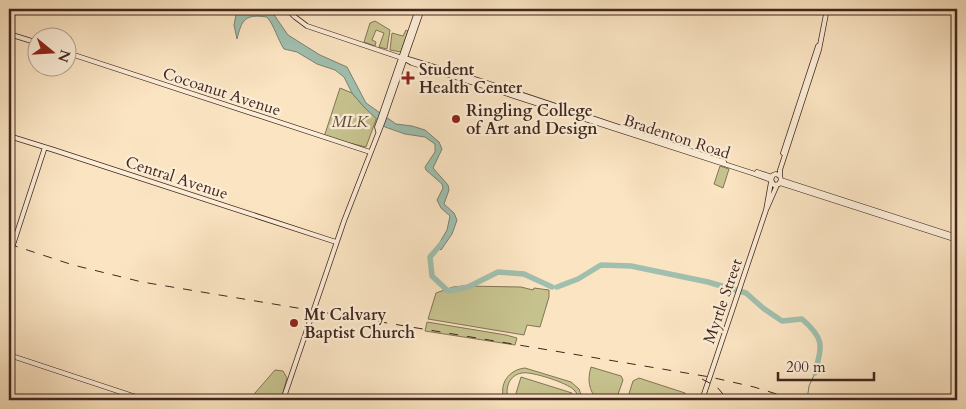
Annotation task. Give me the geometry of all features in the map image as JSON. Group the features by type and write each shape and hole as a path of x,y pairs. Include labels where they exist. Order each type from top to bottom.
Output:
{"street":[{"name":"Bradenton Road","path":"287,9 310,27 474,79 957,239"},
{"path":"283,400 336,242 404,58 420,9"},
{"name":"Myrtle Street","path":"702,400 766,210 780,181 780,170 818,50 828,9"},
{"path":"9,34 28,41"},
{"name":"Myrtle Street","path":"766,210 772,178 779,166 815,49 819,44"},
{"name":"Cocoanut Avenue","path":"78,56 370,152"},
{"name":"Central Avenue","path":"9,136 336,242"},
{"path":"9,257 45,147"},
{"name":"Bradenton Road","path":"772,178 780,181"},
{"path":"9,355 145,400"}],"green space":[{"path":"375,21 390,30 387,49 379,47 384,33 376,30 372,40 376,42 375,46 364,42 370,23"},
{"path":"406,30 408,31 401,52 390,50 392,33 403,36"},
{"name":"MLK","path":"340,88 352,93 364,107 377,117 366,147 324,137"},
{"path":"720,166 729,169 723,188 714,184"},
{"path":"453,287 521,287 533,290 534,288 549,290 549,297 540,327 527,325 524,335 428,319 436,293"},
{"path":"427,322 517,338 515,345 425,331"},
{"path":"591,367 621,376 623,380 616,400 597,400 590,385"},
{"path":"525,368 571,382 579,389 583,400 579,400 575,391 565,384 541,376 522,373 514,377 509,383 507,391 509,400 504,400 503,389 506,379 519,369"},
{"path":"275,370 283,371 287,378 281,400 254,400 255,393"},
{"path":"521,377 572,393 570,400 514,400"},
{"path":"639,378 685,393 684,400 627,400 633,381"}],"shaded area":[{"path":"228,9 270,9 288,35 320,55 347,67 366,103 396,124 425,130 439,142 442,149 433,168 448,185 449,190 444,204 454,213 457,220 452,234 441,250 437,247 447,230 450,216 441,208 437,200 443,188 442,184 425,167 435,152 435,144 425,137 405,134 385,127 364,107 352,93 344,77 335,70 317,64 297,52 284,49 267,17 254,16 246,19 243,22 237,39 234,25 236,15"}],"waterway":[{"path":"442,243 430,257 432,276 448,291 468,287 498,272 524,274 552,287"},
{"path":"557,287 578,279 601,265 631,266 708,282 746,293 782,321 802,319 815,332 820,343 815,373"},
{"path":"807,400 809,386 815,373"}],"railway":[{"path":"9,244 73,265 142,282 710,377 754,387 796,400"},
{"path":"702,379 717,387 728,400"}],"place":[{"name":"Student Health Center","path":"408,78"},
{"name":"Ringling College of Art and Design","path":"456,119"},
{"name":"Mt Calvary Baptist Church","path":"294,323"}]}
